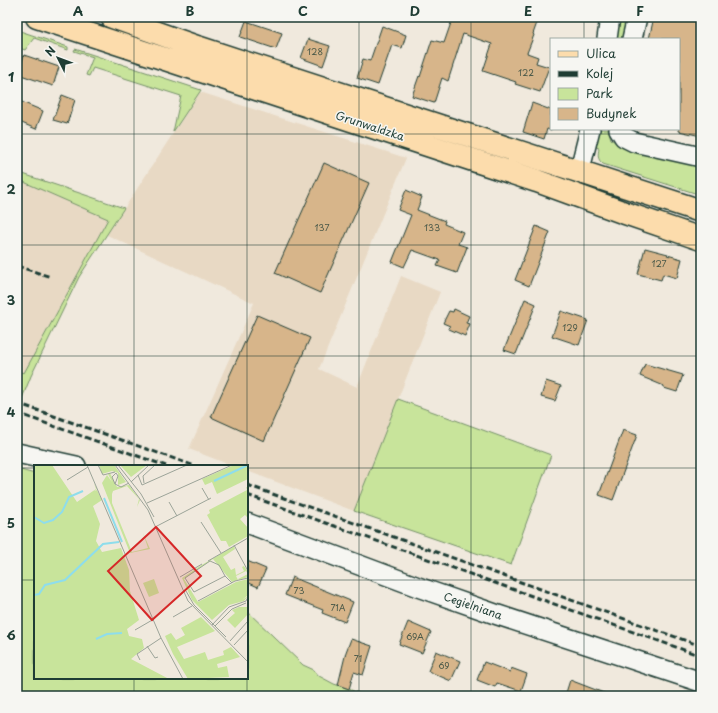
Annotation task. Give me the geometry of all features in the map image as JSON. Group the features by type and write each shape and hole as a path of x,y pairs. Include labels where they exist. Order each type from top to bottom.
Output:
{"main road":[{"name":"Grunwaldzka","path":"37,17 537,181 701,239"},
{"name":"Grunwaldzka","path":"112,17 197,47 701,211"}],"street":[{"path":"607,38 610,17"},
{"path":"632,38 637,17"},
{"path":"578,171 590,130"},
{"path":"620,130 624,137 634,142 701,157"},
{"path":"17,453 71,465"},
{"name":"Cegielniana","path":"248,523 411,584 701,682"}],"shaded area":[{"path":"200,92 406,158 319,369 357,387 401,276 440,292 354,511 248,471 248,465 230,465 189,449 254,303 107,235"},
{"path":"17,179 108,219 24,373 27,388 17,408"}],"green space":[{"path":"616,17 630,17 625,38 615,38"},
{"path":"17,30 68,47 68,50 34,38 25,50 17,47"},
{"path":"75,49 201,90 173,132 181,96 93,68 89,76 86,75 93,57 74,51"},
{"path":"599,130 608,130 611,139 620,146 701,164 701,195 603,164 598,157 599,148 594,146"},
{"path":"17,172 124,208 79,277 31,376 21,401 17,399 17,371 24,373 108,219 17,179"},
{"path":"398,399 551,455 511,565 354,511"},
{"path":"17,469 34,474 34,679 248,679 248,612 303,665 314,670 319,676 334,684 365,696 17,696"}],"building":[{"path":"453,17 539,17 527,53 538,57 536,63 549,67 540,92 483,71 492,44 463,34 448,81 442,78 434,103 412,96 432,40 444,43"},
{"path":"654,17 701,17 701,136 679,131 680,38 649,38"},
{"path":"246,21 282,33 276,49 240,37"},
{"path":"382,26 406,35 402,48 392,45 378,85 357,78 363,59 370,61"},
{"path":"308,39 330,46 323,66 301,58"},
{"path":"24,55 59,67 53,86 18,74"},
{"path":"62,95 75,100 67,124 53,120"},
{"path":"17,100 43,111 36,129 17,121"},
{"path":"532,103 550,110 550,130 547,129 544,139 523,132"},
{"path":"324,163 369,183 320,293 275,273"},
{"path":"406,190 422,197 417,210 445,221 444,224 463,232 458,244 467,247 457,273 437,266 440,260 412,250 404,267 392,262 411,215 398,210"},
{"path":"536,226 550,232 529,286 515,280"},
{"path":"645,248 682,259 677,278 663,274 661,280 638,274"},
{"path":"525,299 536,304 516,354 504,350"},
{"path":"454,309 469,316 466,323 470,324 465,336 449,329 450,326 443,323 449,311 453,312"},
{"path":"561,311 588,320 579,345 552,336"},
{"path":"257,315 310,338 264,441 211,417"},
{"path":"645,364 683,375 677,392 664,388 664,386 640,376"},
{"path":"546,381 561,386 555,401 541,397"},
{"path":"623,430 637,435 613,500 599,495"},
{"path":"248,561 266,569 258,587 248,582"},
{"path":"292,577 353,602 345,622 322,613 323,610 285,595"},
{"path":"408,622 431,632 422,653 399,644"},
{"path":"351,639 372,646 363,675 354,672 349,689 338,685 346,652"},
{"path":"436,651 460,661 451,681 428,671"},
{"path":"484,662 510,672 511,668 527,674 521,691 497,683 495,687 477,680"},
{"path":"570,680 609,695 609,696 565,696"}],"railway":[{"path":"17,266 51,277"},
{"path":"17,403 192,465"},
{"path":"17,413 163,465"},
{"path":"248,485 701,646"},
{"path":"248,495 701,656"}]}
